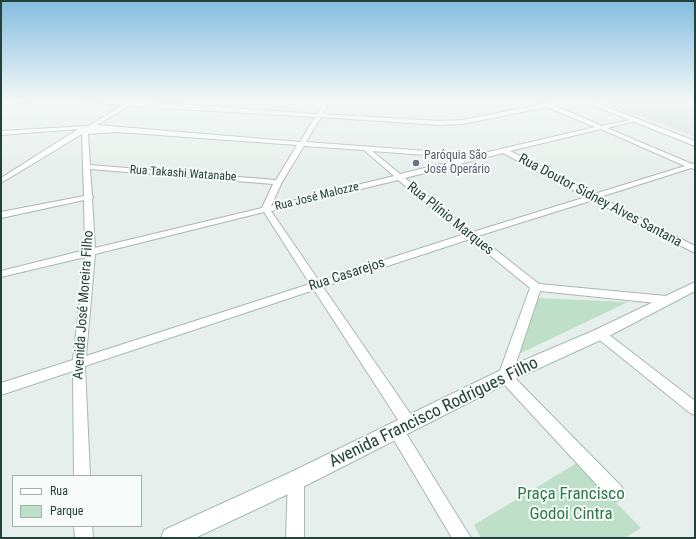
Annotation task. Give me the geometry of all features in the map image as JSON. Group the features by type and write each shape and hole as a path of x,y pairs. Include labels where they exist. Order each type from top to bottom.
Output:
{"main road":[{"path":"649,126 695,144"},
{"path":"659,126 695,140"},
{"name":"Avenida Francisco Rodrigues Filho","path":"172,538 296,480 505,376 600,334 695,286"}],"street":[{"path":"1,180 93,126"},
{"path":"312,126 278,182 266,209 318,285 402,427 462,538"},
{"path":"599,126 694,166"},
{"name":"Rua José Malozze","path":"1,274 477,157 610,126"},
{"path":"30,131 87,130"},
{"name":"Avenida José Moreira Filho","path":"82,475 79,365 90,252 87,130"},
{"path":"1,133 30,131 117,130 477,157"},
{"name":"Rua Plínio Marques","path":"366,149 470,235 536,287"},
{"name":"Rua Doutor Sidney Alves Santana","path":"505,151 695,250"},
{"name":"Rua Casarejos","path":"1,390 470,235 694,166"},
{"name":"Rua Takashi Watanabe","path":"88,167 278,182"},
{"path":"1,173 14,172"},
{"path":"1,215 89,197"},
{"path":"616,492 505,376 536,287 666,300"},
{"path":"600,334 695,409"},
{"path":"295,538 296,480"},
{"path":"83,527 84,538"}],"shaded area":[{"path":"666,126 695,126 695,137"}],"green space":[{"path":"537,298 628,302 519,354"},
{"name":"Praça Francisco Godoi Cintra","path":"577,463 641,528 625,538 481,538 474,525"}],"place":[{"name":"Paróquia São José Operário","path":"416,163"}]}
